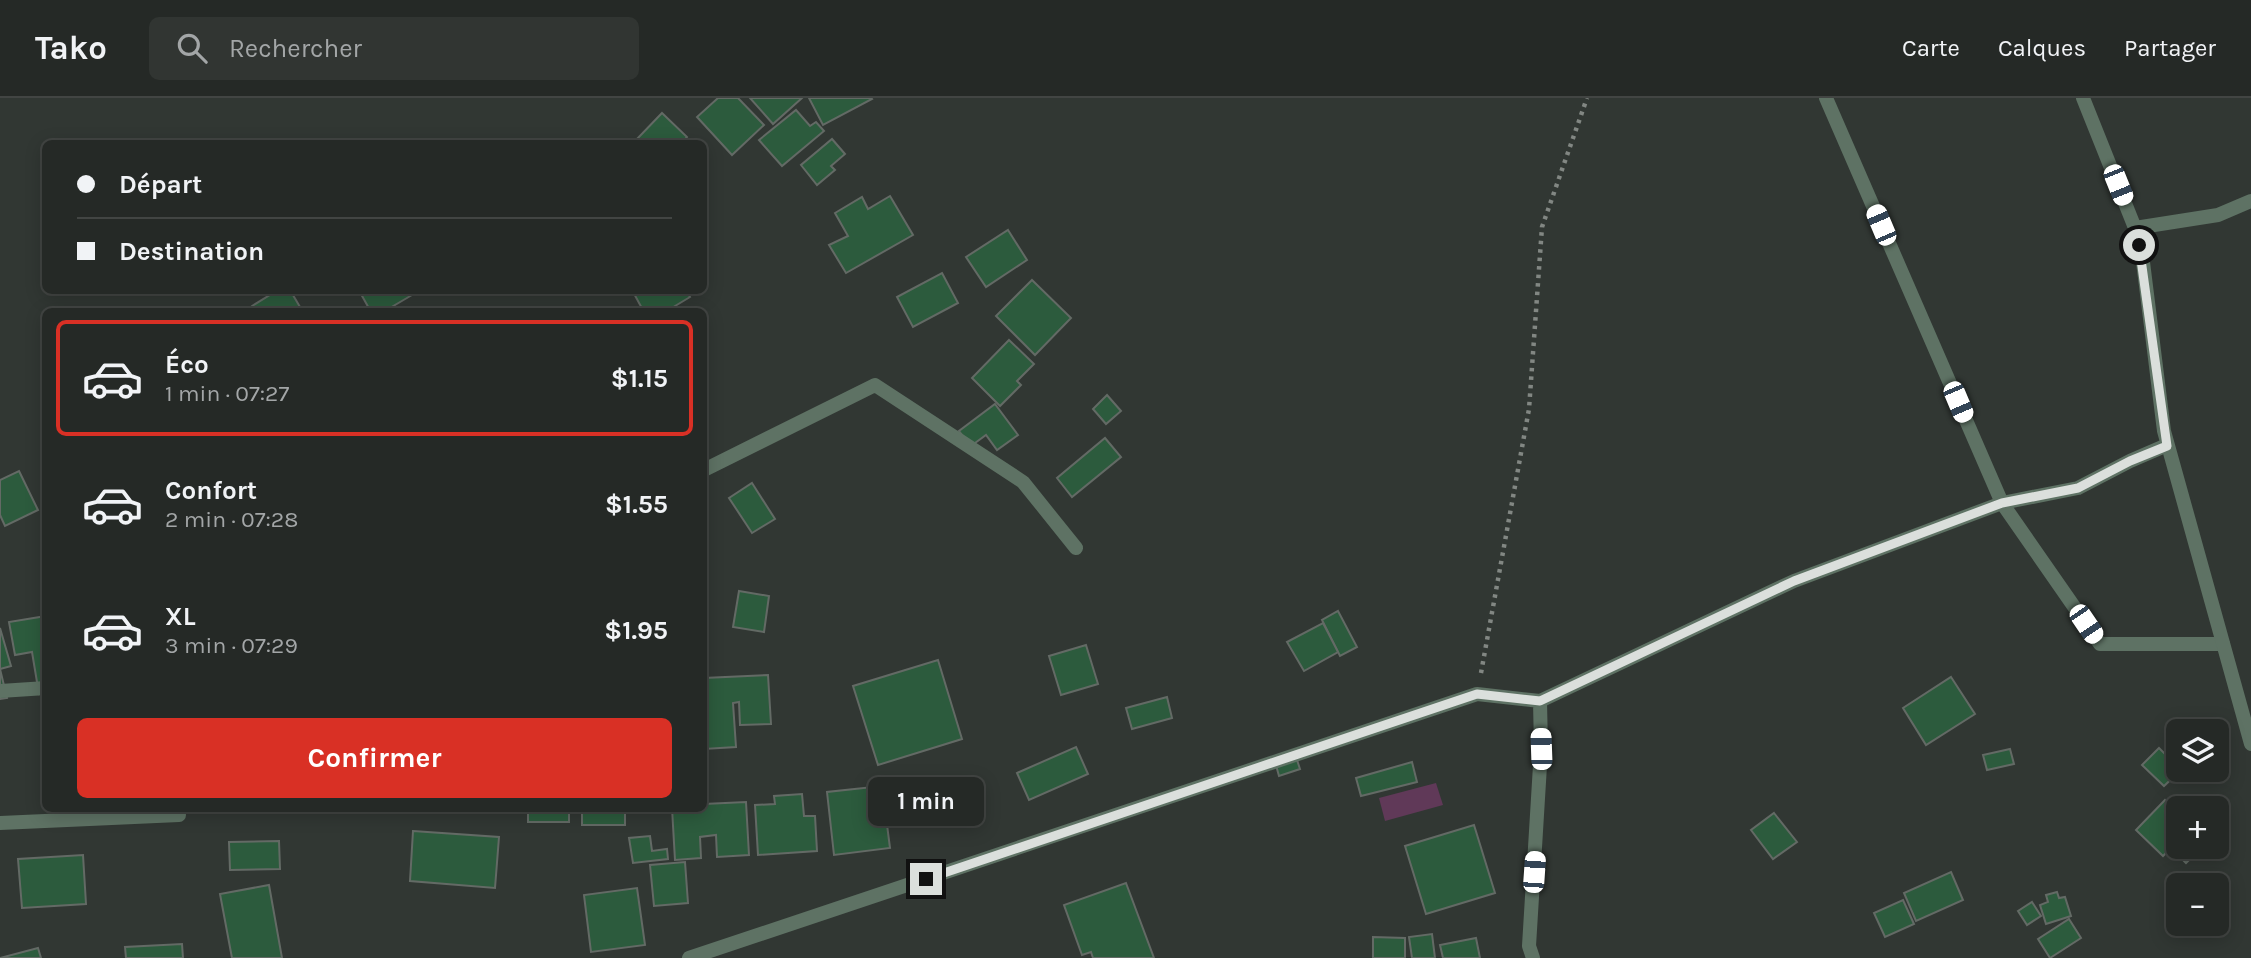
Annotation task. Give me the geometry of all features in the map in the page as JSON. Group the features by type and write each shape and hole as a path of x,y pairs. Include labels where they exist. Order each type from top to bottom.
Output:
{"street":[{"path":"1826,98 2002,503 2100,644 2223,644"},
{"path":"2082,98 2135,228 2143,262 2167,446 2250,740"},
{"path":"2135,228 2218,215 2251,201"},
{"path":"707,469 876,385 1023,482 1076,548"},
{"path":"689,958 1477,694 1540,701 1794,581 2002,503 2078,488 2130,461 2167,446"},
{"path":"0,691 42,688"},
{"path":"1533,958 1529,946 1541,749 1540,701"},
{"path":"0,823 179,815"}],"path":[{"path":"1477,694 1529,409 1542,227 1587,98"}],"shaded area":[{"path":"1436,783 1443,805 1385,821 1379,798"}],"building":[{"path":"718,98 738,98 764,125 732,155 697,117"},
{"path":"750,98 802,98 773,124"},
{"path":"809,98 871,98 872,99 823,125"},
{"path":"796,110 810,126 816,122 824,131 782,166 759,140"},
{"path":"662,113 687,137 684,140 636,140"},
{"path":"832,139 845,154 831,166 835,170 817,185 801,165"},
{"path":"890,196 913,235 846,273 829,245 848,236 835,213 862,197 868,209"},
{"path":"1008,230 1027,260 986,287 966,257"},
{"path":"942,273 958,303 913,327 897,297"},
{"path":"1032,280 1071,318 1035,355 996,316"},
{"path":"272,294 292,294 300,307 253,308 252,306"},
{"path":"361,294 412,295 390,308 369,308"},
{"path":"634,294 688,294 690,297 672,308 642,308"},
{"path":"1009,340 1034,364 1017,381 1021,385 1000,406 972,378"},
{"path":"1107,395 1121,411 1106,424 1093,409"},
{"path":"995,404 1018,435 997,450 986,435 971,446 959,431"},
{"path":"1105,438 1121,457 1072,497 1057,478"},
{"path":"19,471 38,510 5,526 0,515 0,480"},
{"path":"752,483 775,519 752,533 729,498"},
{"path":"739,591 769,596 764,632 733,627"},
{"path":"1338,611 1357,647 1340,656 1322,620"},
{"path":"42,617 42,694 39,694 32,652 15,655 9,622"},
{"path":"1323,623 1338,652 1304,671 1287,642"},
{"path":"0,628 11,666 0,669"},
{"path":"1086,645 1098,684 1061,695 1049,656"},
{"path":"938,660 962,739 878,765 853,686"},
{"path":"0,669 7,698 0,699"},
{"path":"768,675 771,724 740,725 739,702 733,703 736,747 707,749 707,678"},
{"path":"1951,677 1975,714 1926,745 1903,708"},
{"path":"1167,697 1172,718 1132,729 1126,708"},
{"path":"1076,747 1088,774 1029,800 1017,773"},
{"path":"2159,748 2166,755 2166,782 2168,782 2164,786 2142,765"},
{"path":"2010,749 2014,764 1987,770 1983,755"},
{"path":"1294,751 1300,769 1279,776 1274,758"},
{"path":"1412,762 1417,782 1361,796 1356,778"},
{"path":"882,786 890,848 834,855 827,792"},
{"path":"922,789 925,812 891,816 888,793"},
{"path":"802,794 804,816 815,816 817,851 758,855 755,805 775,804 774,796"},
{"path":"2166,801 2166,853 2163,856 2136,830"},
{"path":"746,802 749,855 717,857 716,835 700,837 701,858 675,860 672,812 707,812 707,804"},
{"path":"528,812 569,812 569,822 528,822"},
{"path":"582,812 625,812 625,825 582,825"},
{"path":"1774,813 1797,842 1773,859 1751,830"},
{"path":"1474,825 1495,893 1426,914 1405,846"},
{"path":"413,831 499,837 495,888 410,881"},
{"path":"650,836 652,851 667,849 668,859 633,863 629,838"},
{"path":"279,841 280,869 230,870 229,842"},
{"path":"83,855 86,904 22,908 18,859"},
{"path":"685,862 688,903 654,906 650,865"},
{"path":"1951,872 1963,900 1916,921 1904,893"},
{"path":"1126,883 1154,958 1093,958 1091,952 1082,955 1064,905"},
{"path":"269,885 282,958 232,958 220,894"},
{"path":"637,888 645,945 591,952 584,895"},
{"path":"2057,892 2059,898 2065,897 2071,916 2046,924 2040,905 2048,902 2046,895"},
{"path":"1903,900 1914,924 1885,937 1874,913"},
{"path":"2032,902 2041,916 2027,925 2018,911"},
{"path":"2069,919 2081,938 2050,958 2038,939"},
{"path":"1432,934 1435,958 1412,958 1409,937"},
{"path":"1373,937 1405,938 1405,958 1373,958"},
{"path":"1476,938 1480,958 1443,958 1440,945"},
{"path":"182,944 183,958 126,958 125,947"},
{"path":"38,948 41,958 0,958"}],"route":[{"path":"926,879 1477,694 1540,701 1794,581 2002,503 2078,488 2130,461 2167,446 2139,245"}]}
